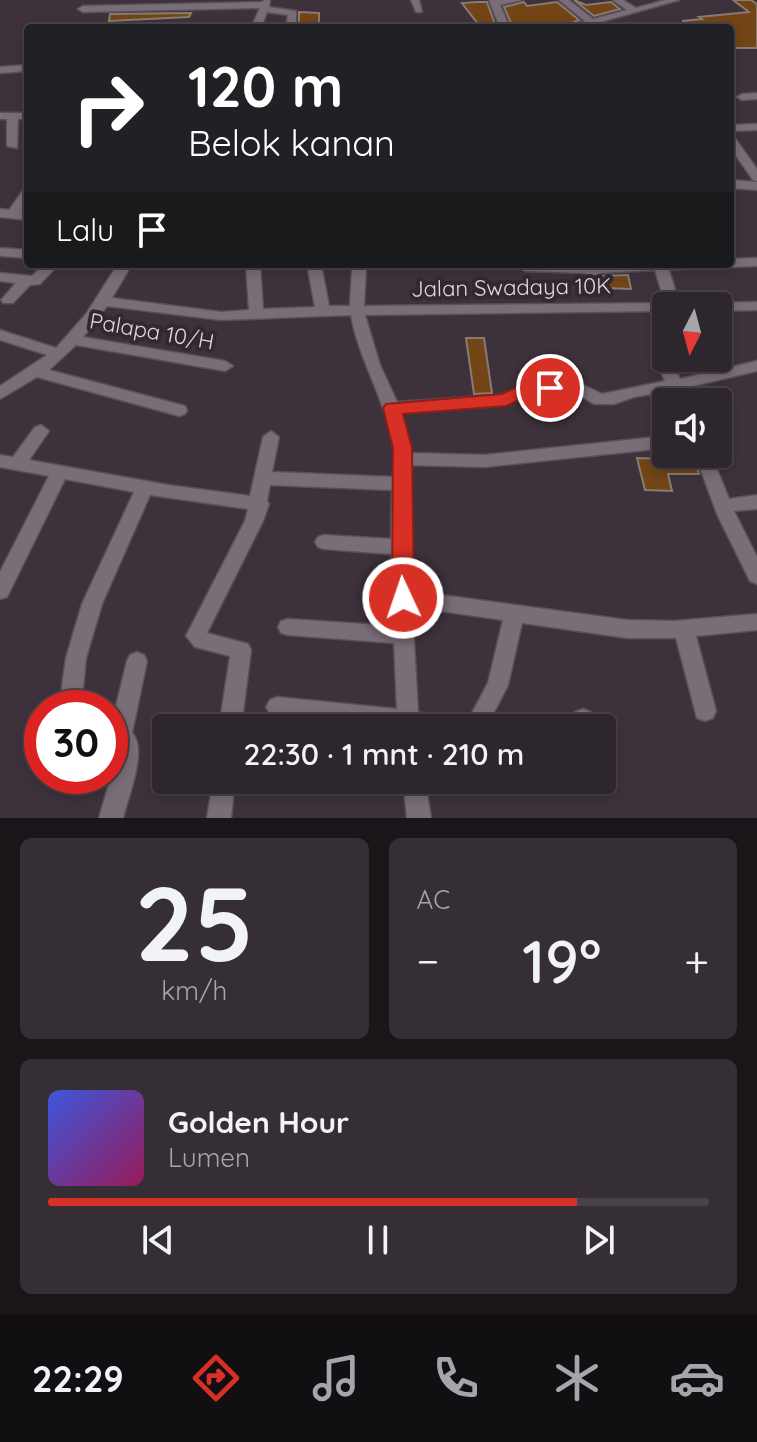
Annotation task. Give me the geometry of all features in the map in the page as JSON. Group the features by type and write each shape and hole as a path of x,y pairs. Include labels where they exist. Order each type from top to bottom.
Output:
{"street":[{"path":"503,24 493,2 518,0"},
{"path":"563,0 592,24 675,0"},
{"path":"617,0 635,11"},
{"path":"83,7 184,3 266,5 293,13 292,24"},
{"path":"258,24 266,5"},
{"path":"0,70 24,68"},
{"path":"742,97 757,96"},
{"path":"6,116 13,146"},
{"path":"734,128 757,127"},
{"path":"734,145 757,177"},
{"path":"734,184 757,186"},
{"path":"6,214 24,196"},
{"path":"0,252 24,254"},
{"path":"734,263 757,262"},
{"path":"0,277 26,281 41,278 49,268"},
{"path":"0,394 59,354 104,301 123,268"},
{"path":"253,268 256,316"},
{"path":"315,268 323,311"},
{"path":"559,268 616,268"},
{"path":"662,268 669,292"},
{"path":"359,269 357,311 372,365 392,408 403,459 400,547 407,714"},
{"path":"593,269 593,288"},
{"path":"8,300 26,281"},
{"name":"Jalan Swadaya 10K","path":"104,301 221,316 323,311 652,307"},
{"path":"732,307 757,306"},
{"path":"0,335 59,354"},
{"name":"Palapa 10/H","path":"72,340 225,366"},
{"path":"392,408 506,400 525,389 575,386 600,400 757,366"},
{"path":"34,371 179,410"},
{"path":"670,372 677,388"},
{"path":"8,463 41,431"},
{"path":"232,714 241,650 202,641 196,636 244,543 260,504 271,437"},
{"path":"403,459 484,461 652,443"},
{"path":"8,463 145,488 260,504"},
{"path":"708,468 757,576"},
{"path":"0,591 60,472"},
{"path":"265,478 403,484"},
{"path":"72,690 76,658 92,604 145,488"},
{"path":"723,506 757,502"},
{"path":"324,542 400,547"},
{"path":"403,598 627,629 684,629 757,622"},
{"path":"482,714 498,685 514,614"},
{"path":"288,627 403,635"},
{"path":"684,629 705,711"},
{"path":"128,693 137,661"},
{"path":"277,707 331,714"},
{"path":"111,818 118,794"},
{"path":"219,818 222,794"},
{"path":"416,794 419,818"}],"building":[{"path":"574,0 586,5 611,2 620,9 594,16"},
{"path":"733,0 751,0 757,4 757,48 734,48 734,24 683,24 683,21 702,19 699,17 749,12"},
{"path":"487,2 495,24 478,24 462,3"},
{"path":"524,2 527,6 557,2 579,20 570,24 511,24 504,7"},
{"path":"299,12 319,13 319,24 299,24"},
{"path":"191,13 189,17 109,21 110,14"},
{"path":"628,275 631,289 603,288 603,276"},
{"path":"466,338 484,338 492,393 474,394"},
{"path":"637,458 652,458 652,468 697,468 699,474 668,474 672,491 645,490"}],"route":[{"path":"403,598 400,547 402,448 392,408 506,400 525,389 550,388"}]}
